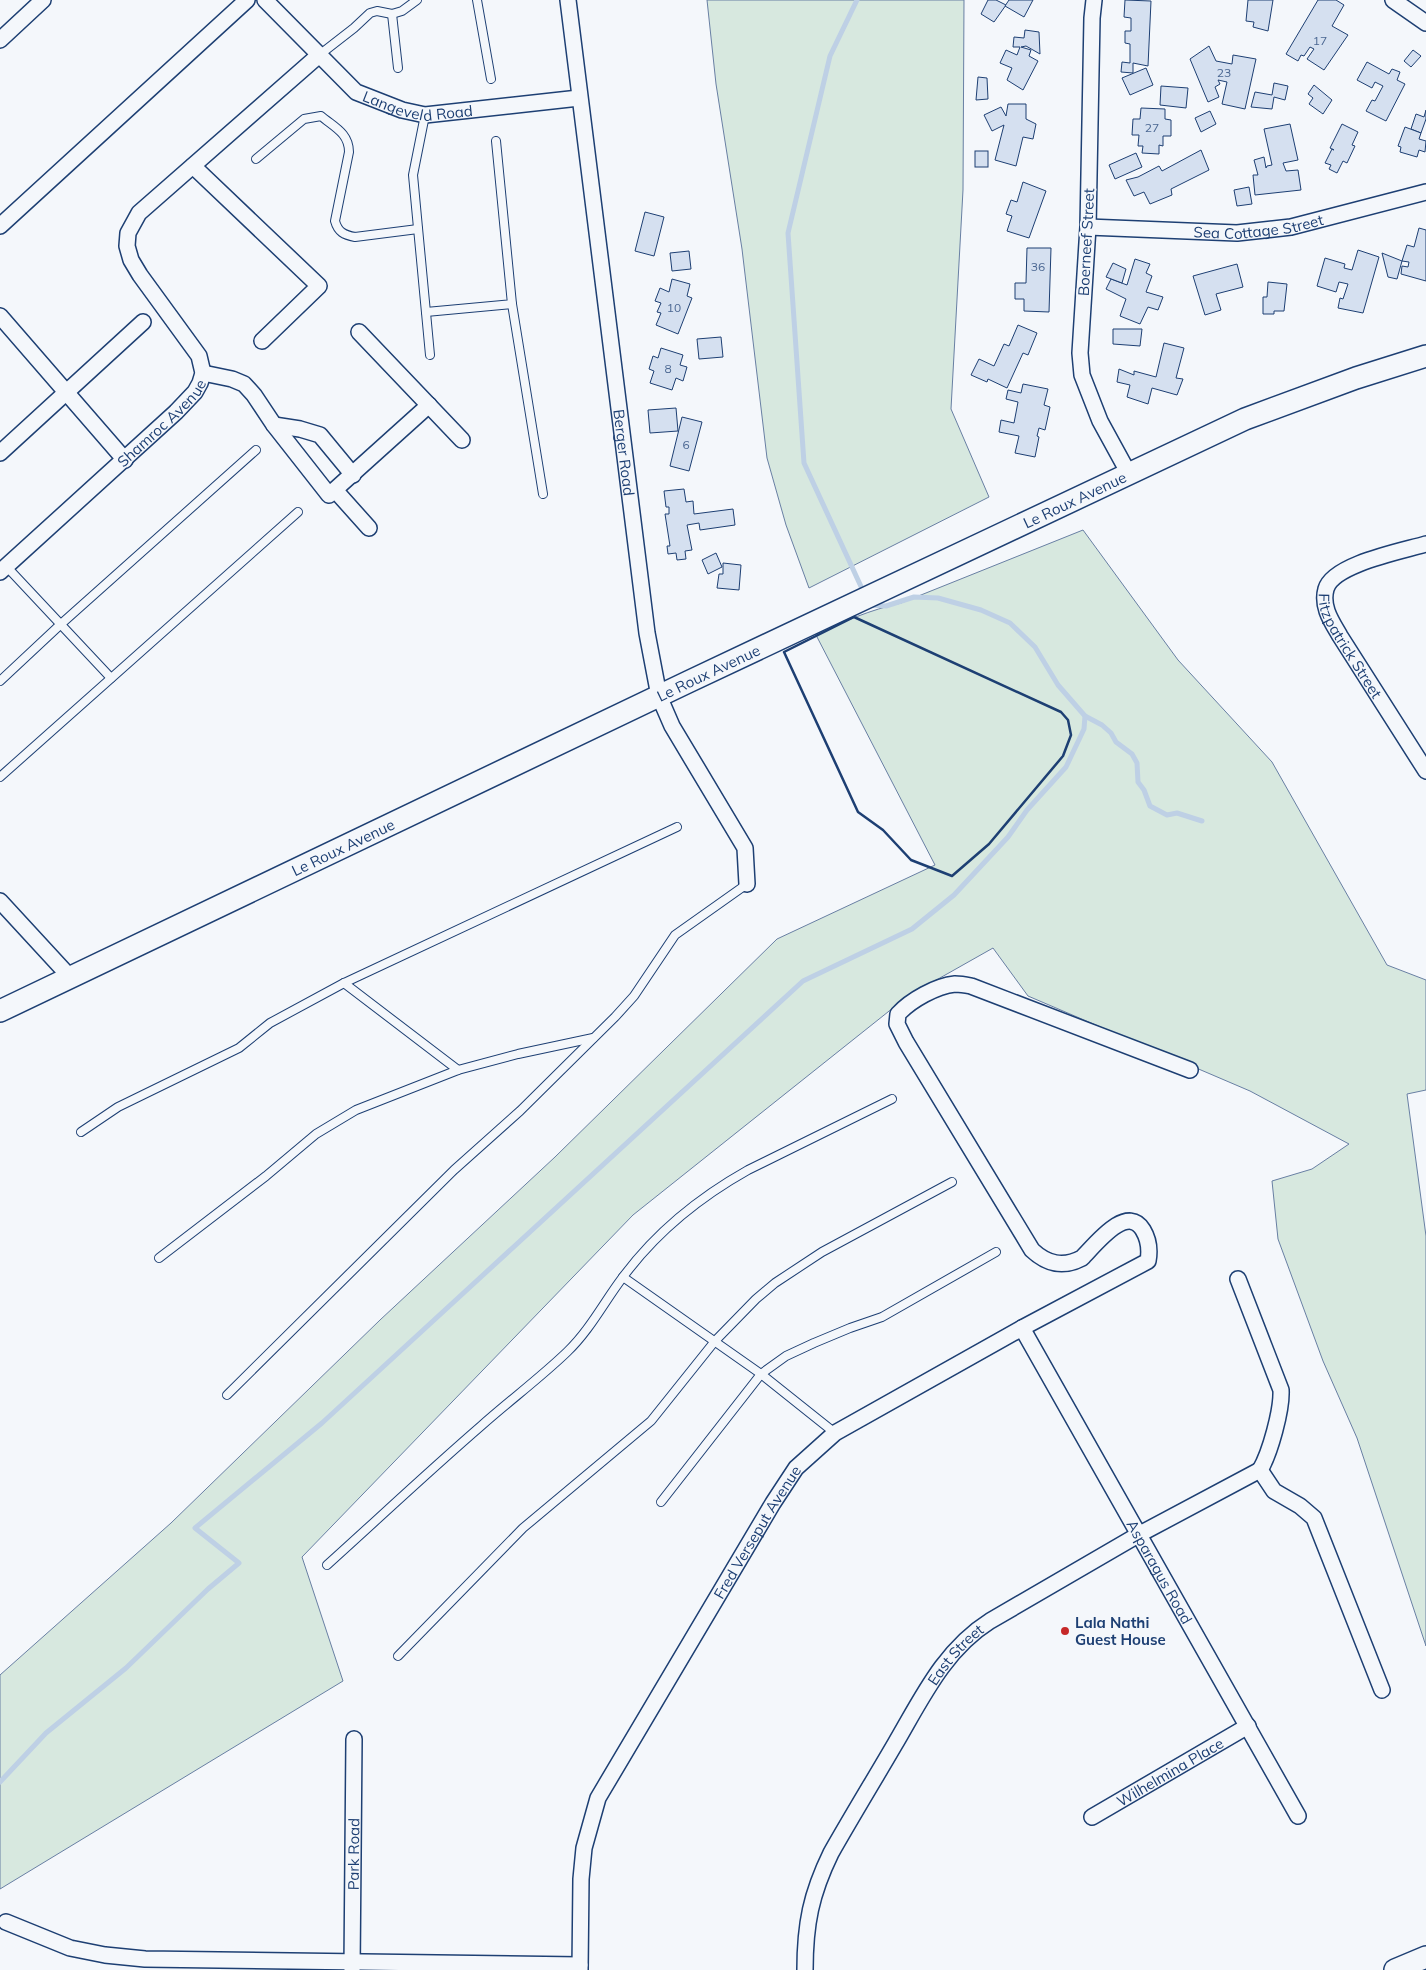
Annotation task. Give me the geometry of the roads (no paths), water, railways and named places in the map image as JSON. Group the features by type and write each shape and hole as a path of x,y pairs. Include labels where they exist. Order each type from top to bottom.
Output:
{"main road":[{"name":"Le Roux Avenue","path":"0,1011 1245,419 1356,378 1426,356"},
{"path":"1395,1970 1426,1957"}],"street":[{"path":"0,40 43,0"},
{"path":"0,226 247,0"},
{"name":"Langeveld Road","path":"265,0 318,56 356,92 376,102 425,115 579,98"},
{"name":"Berger Road","path":"568,0 647,633 659,696 672,726 745,848 748,884"},
{"name":"Boerneef Street","path":"1094,0 1088,227 1080,353 1082,375 1100,421 1129,474"},
{"path":"1393,0 1426,23"},
{"name":"Shamroc Avenue","path":"3,569 125,460 196,392 203,373 199,356 131,260 127,246 128,233 139,213 318,56"},
{"path":"193,166 319,286 262,341"},
{"name":"Sea Cottage Street","path":"1088,227 1237,233 1290,227 1426,192"},
{"path":"0,316 125,460"},
{"path":"0,453 143,322"},
{"path":"359,332 462,440"},
{"path":"203,373 232,378 244,384 254,395 274,426 332,492 369,528"},
{"path":"332,492 429,405"},
{"path":"274,426 310,431 320,435 353,475"},
{"name":"Fitzpatrick Street","path":"1426,544 1376,558 1344,570 1326,588 1325,605 1332,624 1426,771"},
{"path":"0,900 70,977"},
{"name":"Fred Verseput Avenue","path":"580,1967 581,1880 584,1848 598,1798 772,1503 796,1468 835,1433 1022,1328 1148,1261 1149,1245 1145,1233 1140,1225 1135,1221 1129,1220 1115,1226 1082,1258 1075,1262 1053,1264 1032,1250 906,1042 897,1024 897,1017 907,1006 934,990 956,984 971,986 1190,1070"},
{"path":"1238,1279 1281,1390 1282,1398 1266,1459 1260,1470 1274,1491 1300,1506 1314,1518 1382,1690"},
{"name":"Asparagus Road","path":"1022,1328 1298,1816"},
{"name":"East Street","path":"805,1970 805,1945 810,1905 831,1853 929,1686 949,1656 975,1631 1138,1535 1260,1470"},
{"name":"Wilhelmina Place","path":"1092,1817 1248,1726"},
{"name":"Park Road","path":"352,1966 354,1739"},
{"path":"6,1922 70,1948 145,1960 352,1966 580,1967"}],"lane":[{"path":"318,56 370,13 377,11 392,14 402,11 417,0"},
{"path":"477,0 491,79"},
{"path":"392,14 398,68"},
{"path":"425,115 413,175 430,355"},
{"path":"256,159 304,119 320,116 344,134 349,141 349,152 335,221 337,230 346,236 355,237 418,229"},
{"path":"496,141 512,304 543,494"},
{"path":"426,312 512,304"},
{"path":"0,681 256,450"},
{"path":"0,777 298,512"},
{"path":"3,569 61,624 111,678"},
{"path":"80,1132 118,1107 239,1048 270,1023 344,983 677,827"},
{"path":"226,1395 454,1170 520,1111 593,1038 634,996 676,935 748,884"},
{"path":"344,983 458,1070"},
{"path":"159,1258 316,1134 356,1110 458,1070 518,1054 593,1038"},
{"path":"327,1565 480,1427 566,1353 597,1317 623,1277 668,1226 727,1182 892,1099"},
{"path":"398,1656 517,1534 651,1421 715,1340 756,1299 775,1283 814,1257 952,1182"},
{"path":"661,1502 762,1374 786,1356 850,1328 882,1318 996,1252"},
{"path":"623,1277 762,1374 835,1433"}],"waterway":[{"path":"857,0 830,56 788,233 804,463 864,593"},
{"path":"0,1782 46,1733 126,1668 208,1589 239,1563 195,1528 322,1423 803,981 912,929 954,895 1008,837 1027,810 1066,767 1084,729 1085,716 1058,685 1035,647 1010,623 981,610 938,598 914,597 886,606 870,605"},
{"path":"1085,716 1102,725 1111,733 1116,742 1132,754 1137,763 1138,782 1144,790 1150,806 1167,815 1177,813 1202,821"}],"place":[{"name":"Lala Nathi Guest House","path":"1065,1631"}]}
